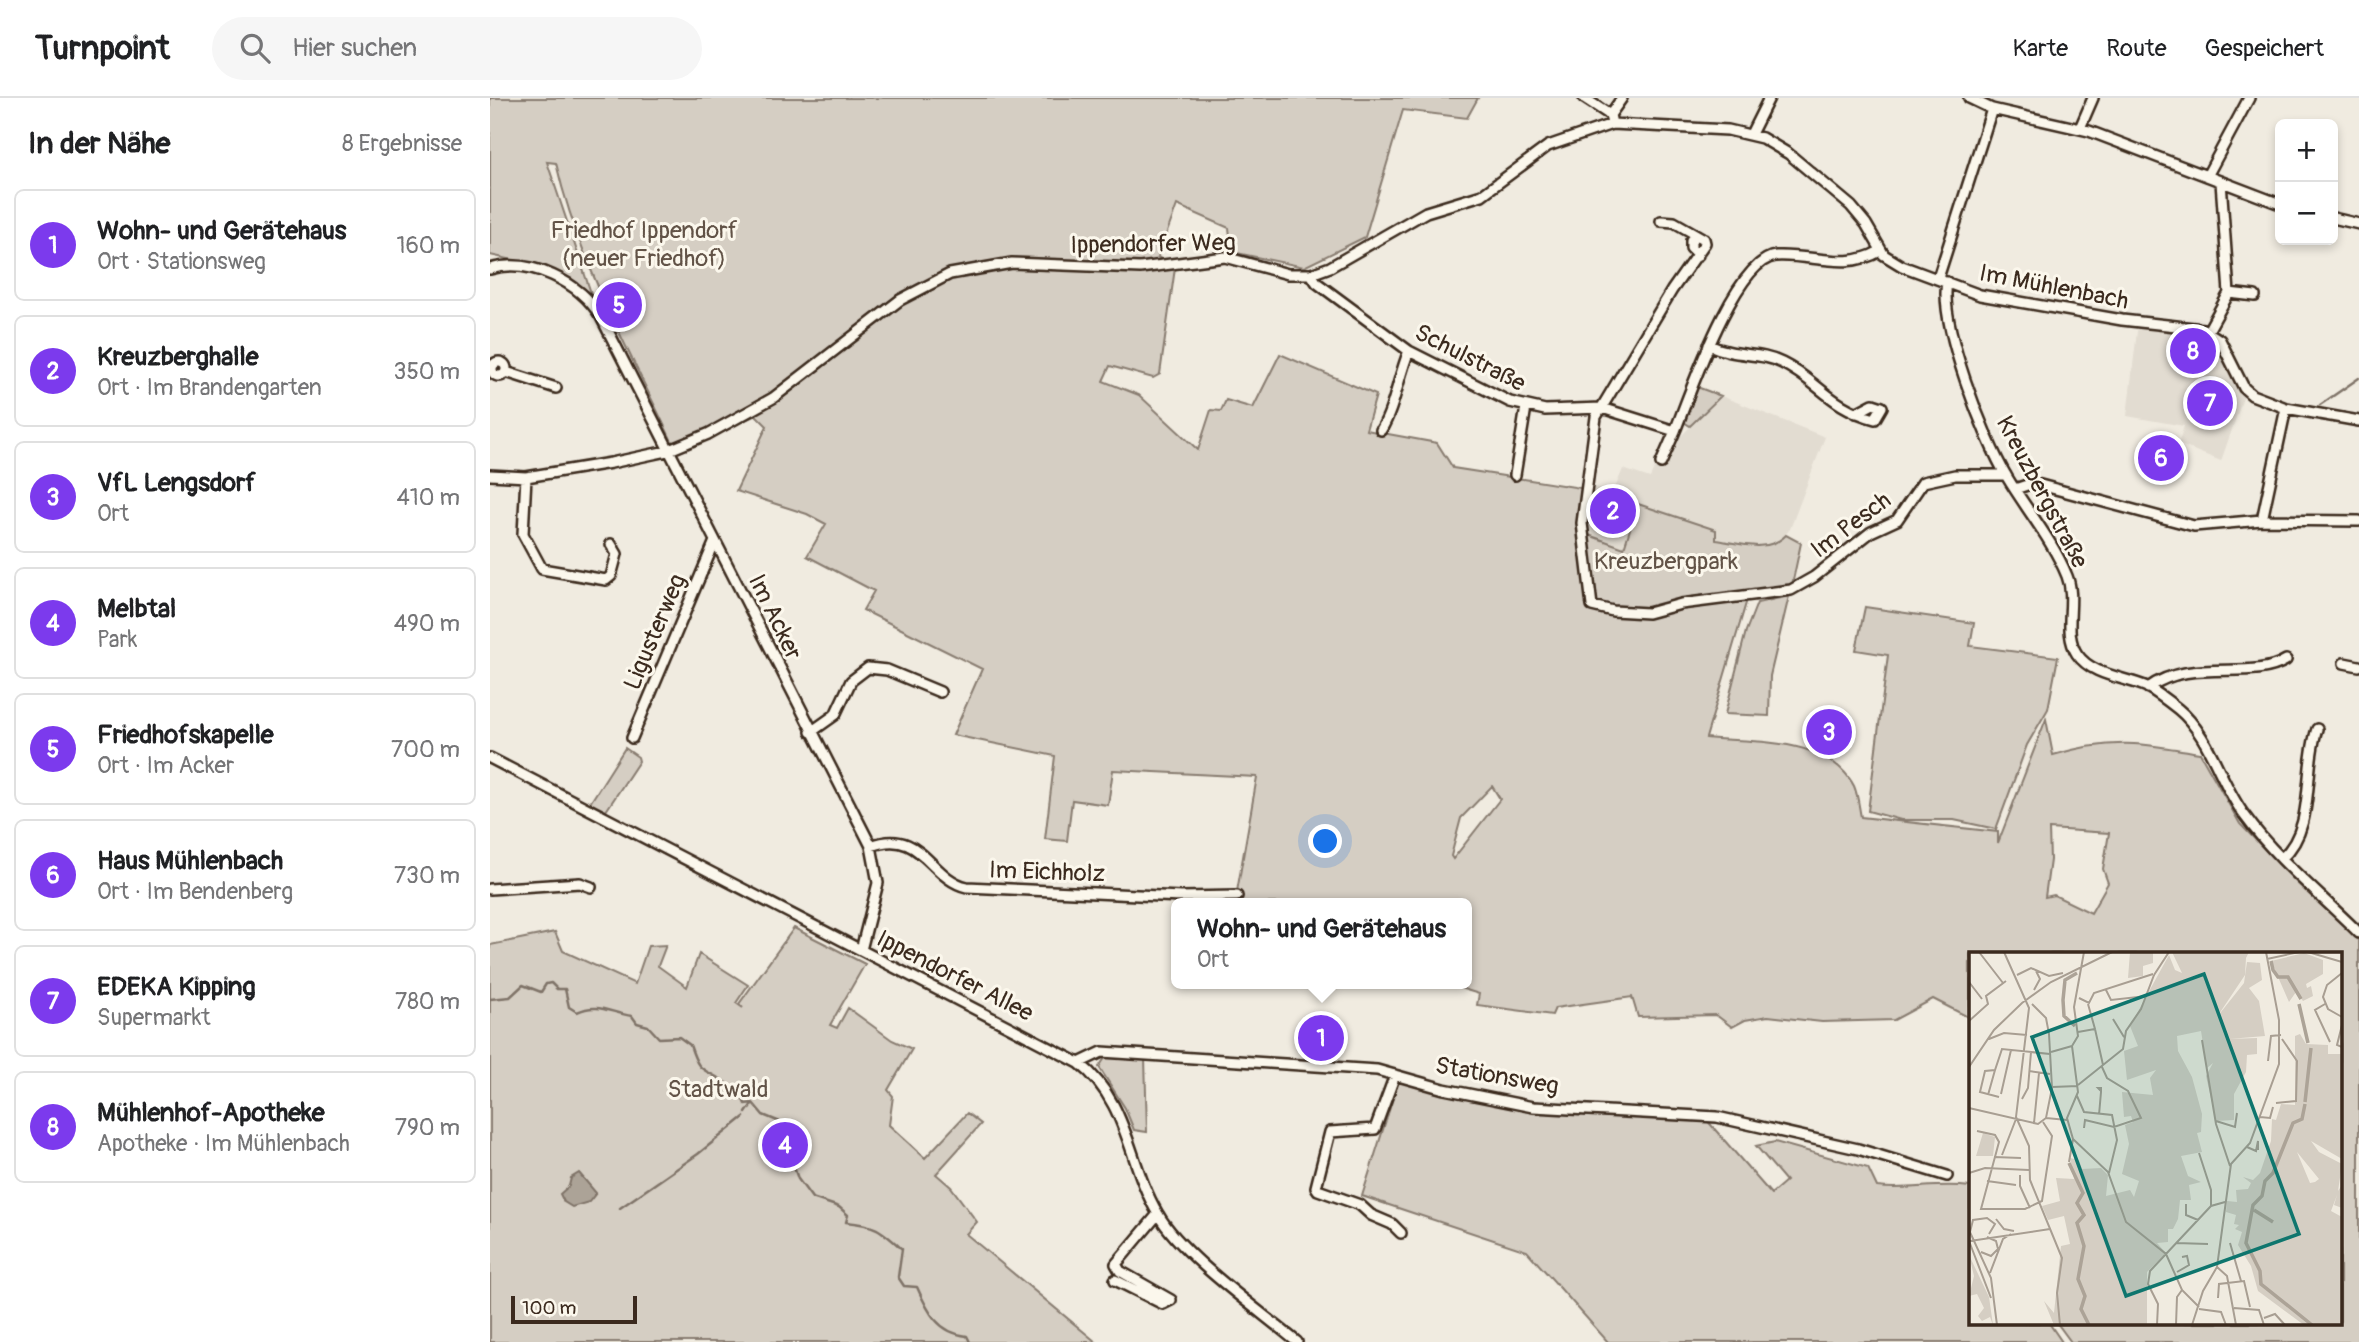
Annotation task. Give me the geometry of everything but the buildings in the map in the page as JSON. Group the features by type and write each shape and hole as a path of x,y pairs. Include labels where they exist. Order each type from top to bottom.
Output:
{"street":[{"path":"1584,98 1611,120 1751,134 1777,146 1851,206 1866,224 1880,251 1853,262 1768,258 1731,300 1709,345 1661,463"},
{"path":"1611,120 1622,98"},
{"path":"1751,134 1769,98"},
{"path":"1969,98 1992,109 2080,128 2275,202"},
{"path":"2080,128 2093,98"},
{"path":"2207,176 2249,98"},
{"name":"Kreuzbergstraße","path":"1992,109 1943,280 1946,312 1968,386 2006,475 2068,578 2073,600 2070,629 2075,651 2098,671 2147,688 2183,713 2197,731 2239,808 2282,858 2356,930"},
{"name":"Ippendorfer Weg","path":"490,475 526,477 667,451 728,424 773,398 900,300 924,285 958,272 1012,263 1140,268 1225,257 1288,274 1311,274 1330,267 1426,212 1491,190 1548,146 1611,120"},
{"path":"2221,182 2229,293 2208,331 2223,345 2244,388 2260,400 2286,408 2359,421"},
{"path":"2338,219 2359,224"},
{"path":"1602,408 1672,290 1705,243 1697,235 1674,222 1661,221"},
{"name":"Im Mühlenbach","path":"1880,251 1902,266 1980,295 2208,331"},
{"name":"Im Acker","path":"490,269 519,265 536,270 574,289 596,310 871,846 878,883 862,950"},
{"name":"Schulstraße","path":"1311,274 1317,284 1409,351 1526,407 1602,408 1675,431"},
{"path":"2229,293 2255,296"},
{"path":"1709,345 1732,355 1766,357 1782,363 1836,404 1856,412"},
{"path":"1381,430 1392,408 1397,382 1409,351"},
{"path":"491,371 494,364 500,362 505,366 506,372 556,388"},
{"path":"1515,475 1526,407"},
{"name":"Im Pesch","path":"1602,408 1596,417 1582,511 1582,534 1592,606 1614,611 1648,612 1681,604 1791,590 1814,577 1871,532 1897,520 1907,509 1919,485 1928,479 2006,475"},
{"path":"2262,520 2286,408"},
{"path":"526,477 523,534 541,569 606,580 612,572 617,554 611,544"},
{"path":"2015,489 2033,484 2194,526 2262,520 2359,521"},
{"name":"Ligusterweg","path":"632,738 715,541"},
{"path":"2147,688 2158,680 2204,669 2251,669 2286,660"},
{"path":"2344,663 2359,666"},
{"path":"811,732 835,715 851,681 868,668 887,670 940,692"},
{"path":"2282,858 2294,846 2303,823 2312,745 2317,729"},
{"name":"Ippendorfer Allee","path":"490,758 1079,1063 1104,1087 1113,1101 1158,1214 1182,1243 1297,1342"},
{"name":"Im Eichholz","path":"871,846 890,842 912,846 954,883 967,887 1181,897 1237,896"},
{"path":"490,889 580,883 591,887"},
{"path":"2356,930 2359,917"},
{"name":"Stationsweg","path":"1079,1063 1102,1052 1377,1070 1444,1090 1533,1107 1717,1117 1845,1146 1947,1176"},
{"path":"1395,1075 1375,1129 1330,1132 1316,1187 1360,1205 1371,1215 1392,1224 1401,1233"},
{"path":"1115,1280 1163,1304 1171,1300 1120,1271 1116,1264 1158,1214"}],"shaded area":[{"path":"2138,323 2204,331 2222,347 2244,395 2221,461 2178,444 2184,426 2127,416"},
{"path":"1721,396 1825,437 1790,529 1780,541 1764,547 1631,531 1624,548 1586,534 1590,485 1613,493 1623,469 1650,478 1657,462 1662,464 1676,437 1681,436"},
{"path":"579,1173 596,1193 589,1202 572,1207 564,1202 560,1194 569,1186 571,1178"}],"green space":[{"name":"Friedhof Ippendorf (neuer Friedhof)","path":"490,98 1478,98 1467,118 1403,110 1365,237 1304,267 1232,252 1229,228 1177,205 1158,257 1175,268 1160,374 1153,378 1110,366 1103,381 1139,395 1198,450 1211,410 1221,411 1226,400 1253,408 1280,354 1376,395 1366,430 1437,443 1453,468 1581,488 1578,536 1588,607 1614,613 1743,599 1746,603 1706,738 1788,745 1827,758 1842,770 1854,786 1861,817 1998,832 1998,843 2046,719 2053,755 2110,744 2200,753 2240,824 2298,884 2359,940 2359,1342 2071,1342 2058,1324 2342,1324 2342,952 1969,952 1969,1017 1933,999 1894,1020 1822,1022 1768,1016 1745,1020 1732,1027 1716,1015 1638,1017 1632,997 1555,1008 1552,1015 1477,1005 1479,994 1463,989 1472,989 1472,898 1236,898 1257,777 1113,770 1108,805 1072,800 1067,841 1045,839 1055,756 953,735 982,669 863,610 874,591 807,556 826,524 807,514 736,491 767,426 756,415 677,452 593,275 566,201 556,163 547,162 591,293 545,267 490,255","holes":["1492,786 1500,799 1453,859 1451,856 1461,818","2049,829 2109,833 2103,869 2108,883 2091,913 2054,895 2045,897 2050,860"]},
{"path":"1697,387 1721,396 1690,426 1684,422"},
{"name":"Kreuzbergpark","path":"1638,504 1716,530 1716,540 1762,546 1779,541 1786,535 1801,543 1792,585 1648,610 1594,604 1586,534 1624,548"},
{"path":"1789,596 1770,676 1769,716 1725,714 1746,631 1757,603"},
{"path":"1865,607 1974,623 1970,646 2058,657 2048,709 2027,745 1996,829 1954,820 1901,820 1868,811 1888,655 1856,650"},
{"path":"625,748 638,757 639,761 606,811 590,803"},
{"name":"Stadtwald","path":"794,928 865,964 830,1025 837,1028 848,1008 892,1040 912,1049 888,1090 893,1096 889,1125 925,1158 967,1113 981,1124 936,1174 951,1187 977,1222 966,1234 1096,1342 490,1342 490,945 555,932 563,951 635,984 648,946 666,945 658,966 687,987 699,954 748,985 736,1003 743,1008 739,1004"},
{"path":"1145,1057 1147,1132 1134,1130 1125,1108 1099,1067 1105,1058"},
{"path":"1399,1079 1474,1099 1512,1105 1705,1118 1771,1194 1786,1181 1756,1146 1775,1142 1868,1168 1877,1187 1969,1187 1969,1324 2050,1324 2062,1342 1608,1342 1527,1251 1362,1196"}],"waterway":[{"path":"2320,405 2359,378"},
{"path":"490,999 510,997 523,985 541,992 546,984 551,983 557,989 565,989 569,1007 577,1012 591,1008 604,1009 632,1016 637,1023 648,1026 659,1038 679,1037 690,1045 702,1069 726,1083 725,1092 742,1097 745,1104 753,1103 763,1115 780,1122 774,1142 793,1164 798,1179 812,1198 839,1207 848,1215 846,1222 877,1229 902,1249 898,1277 904,1286 917,1287 935,1320 948,1331 967,1336 970,1342"},
{"path":"746,1113 752,1104"},
{"path":"620,1208 698,1154 744,1117"}],"place":[{"name":"Friedhofskapelle","path":"619,305"},
{"name":"Mühlenhof-Apotheke","path":"2193,351"},
{"name":"EDEKA Kipping","path":"2210,403"},
{"name":"Haus Mühlenbach","path":"2161,458"},
{"name":"Kreuzberghalle","path":"1613,511"},
{"name":"VfL Lengsdorf","path":"1829,732"},
{"name":"Wohn- und Gerätehaus","path":"1321,1038"},
{"name":"Melbtal","path":"785,1145"}]}
